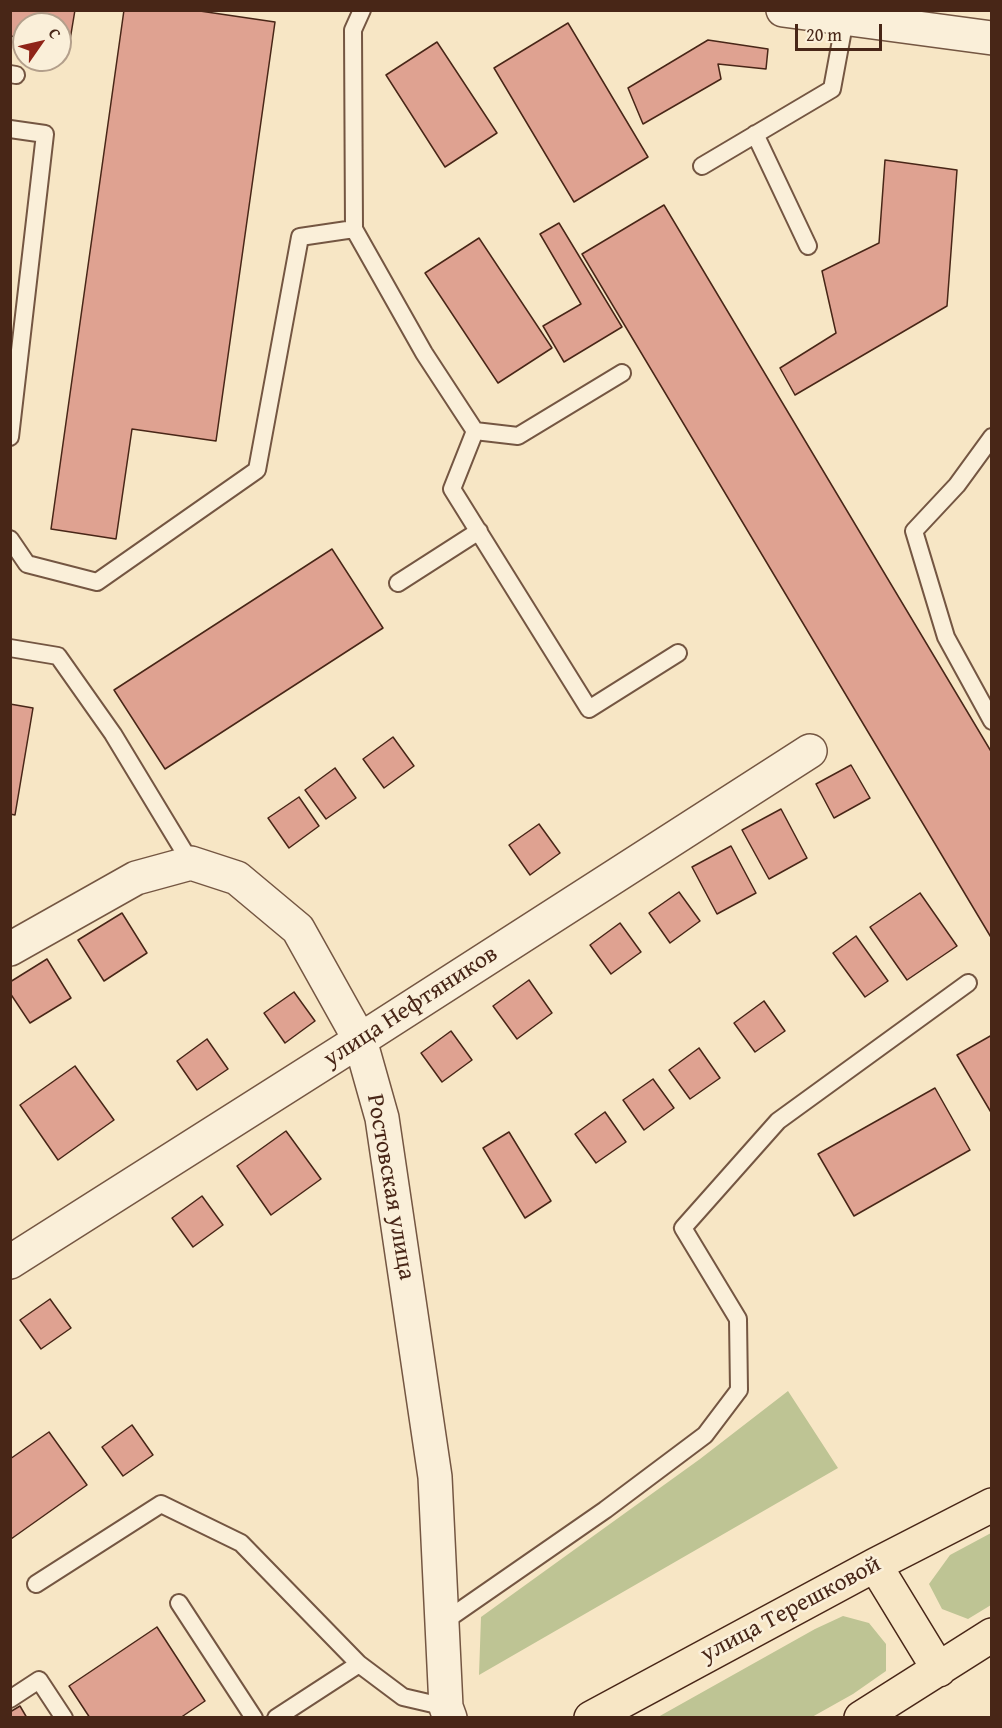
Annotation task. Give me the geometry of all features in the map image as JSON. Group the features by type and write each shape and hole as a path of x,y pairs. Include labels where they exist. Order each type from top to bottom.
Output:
{"main road":[{"name":"улица Терешковой","path":"591,1718 875,1565 992,1505"},
{"path":"875,1565 939,1670"},
{"path":"861,1718 992,1635"}],"street":[{"path":"783,10 992,38"},
{"name":"улица Нефтяников","path":"10,1262 810,751"},
{"path":"10,950 136,878 191,862"},
{"name":"Ростовская улица","path":"191,862 237,878 298,929 360,1040 382,1118 435,1477 448,1712"}],"lane":[{"path":"362,10 353,30 354,229 424,353 475,431"},
{"path":"702,166 832,89 845,19"},
{"path":"10,129 45,134 10,437"},
{"path":"755,134 808,246"},
{"path":"10,539 27,564 98,582 257,470 300,237 354,229"},
{"path":"475,431 518,436 622,373"},
{"path":"475,431 452,489 589,709 678,653"},
{"path":"992,437 957,485 914,531 946,637 992,721"},
{"path":"398,584 479,531"},
{"path":"10,648 58,656 113,734 191,862"},
{"path":"442,1623 595,1516 705,1435 739,1390 738,1319 683,1228 778,1121 968,983"},
{"path":"36,1584 161,1504 242,1543 359,1664 403,1697 448,1712"},
{"path":"179,1603 254,1718"},
{"path":"276,1718 359,1664"},
{"path":"10,1699 39,1680 64,1718"}],"green space":[{"path":"788,1391 838,1468 479,1675 481,1617 700,1459"},
{"path":"991,1533 991,1605 968,1619 942,1609 929,1584 950,1555"},
{"path":"843,1616 869,1623 886,1644 886,1671 853,1694 812,1717 658,1717 815,1629"}],"building":[{"path":"10,10 75,10 72,28 72,12 12,12 12,36 10,36"},
{"path":"124,10 193,10 275,22 216,441 132,429 116,539 51,529"},
{"path":"568,23 648,157 574,202 494,68"},
{"path":"708,40 768,49 766,69 718,64 721,79 643,124 628,88"},
{"path":"437,42 497,133 445,167 386,75"},
{"path":"885,160 957,170 947,306 795,395 780,368 836,333 822,271 879,243"},
{"path":"664,205 992,753 992,939 582,254"},
{"path":"559,223 622,327 564,362 543,326 581,304 540,234"},
{"path":"479,238 552,348 498,383 425,273"},
{"path":"332,549 383,628 165,769 114,690"},
{"path":"10,704 33,708 15,815 10,814"},
{"path":"393,737 414,766 384,788 363,759"},
{"path":"851,765 870,798 834,818 816,784"},
{"path":"335,768 356,798 326,819 305,790"},
{"path":"299,797 319,826 289,848 268,818"},
{"path":"781,809 807,858 769,879 742,830"},
{"path":"539,824 560,853 530,875 509,845"},
{"path":"731,846 756,893 717,914 692,867"},
{"path":"679,892 700,921 670,943 649,913"},
{"path":"920,893 957,946 907,980 870,927"},
{"path":"122,913 147,953 104,981 78,940"},
{"path":"620,923 641,952 611,974 590,945"},
{"path":"856,936 888,981 865,997 833,953"},
{"path":"47,959 71,998 30,1023 10,993 10,982"},
{"path":"529,980 552,1013 517,1039 493,1006"},
{"path":"294,992 315,1021 285,1043 264,1013"},
{"path":"764,1001 785,1031 755,1052 734,1023"},
{"path":"451,1031 472,1060 442,1082 421,1053"},
{"path":"992,1035 992,1114 957,1055"},
{"path":"207,1039 228,1069 197,1090 177,1061"},
{"path":"699,1048 720,1078 690,1099 669,1070"},
{"path":"75,1066 114,1120 58,1160 20,1105"},
{"path":"653,1079 674,1108 644,1130 623,1100"},
{"path":"935,1088 970,1150 854,1216 818,1154"},
{"path":"605,1112 626,1142 596,1163 575,1134"},
{"path":"286,1131 321,1179 271,1215 237,1166"},
{"path":"509,1132 551,1201 525,1218 483,1148"},
{"path":"202,1196 223,1225 193,1247 172,1218"},
{"path":"50,1299 71,1328 41,1349 20,1320"},
{"path":"132,1425 153,1455 123,1476 102,1447"},
{"path":"49,1432 87,1485 11,1539 10,1459"},
{"path":"157,1627 205,1701 180,1718 90,1718 69,1686"},
{"path":"20,1706 27,1718 10,1718 10,1712"}]}
